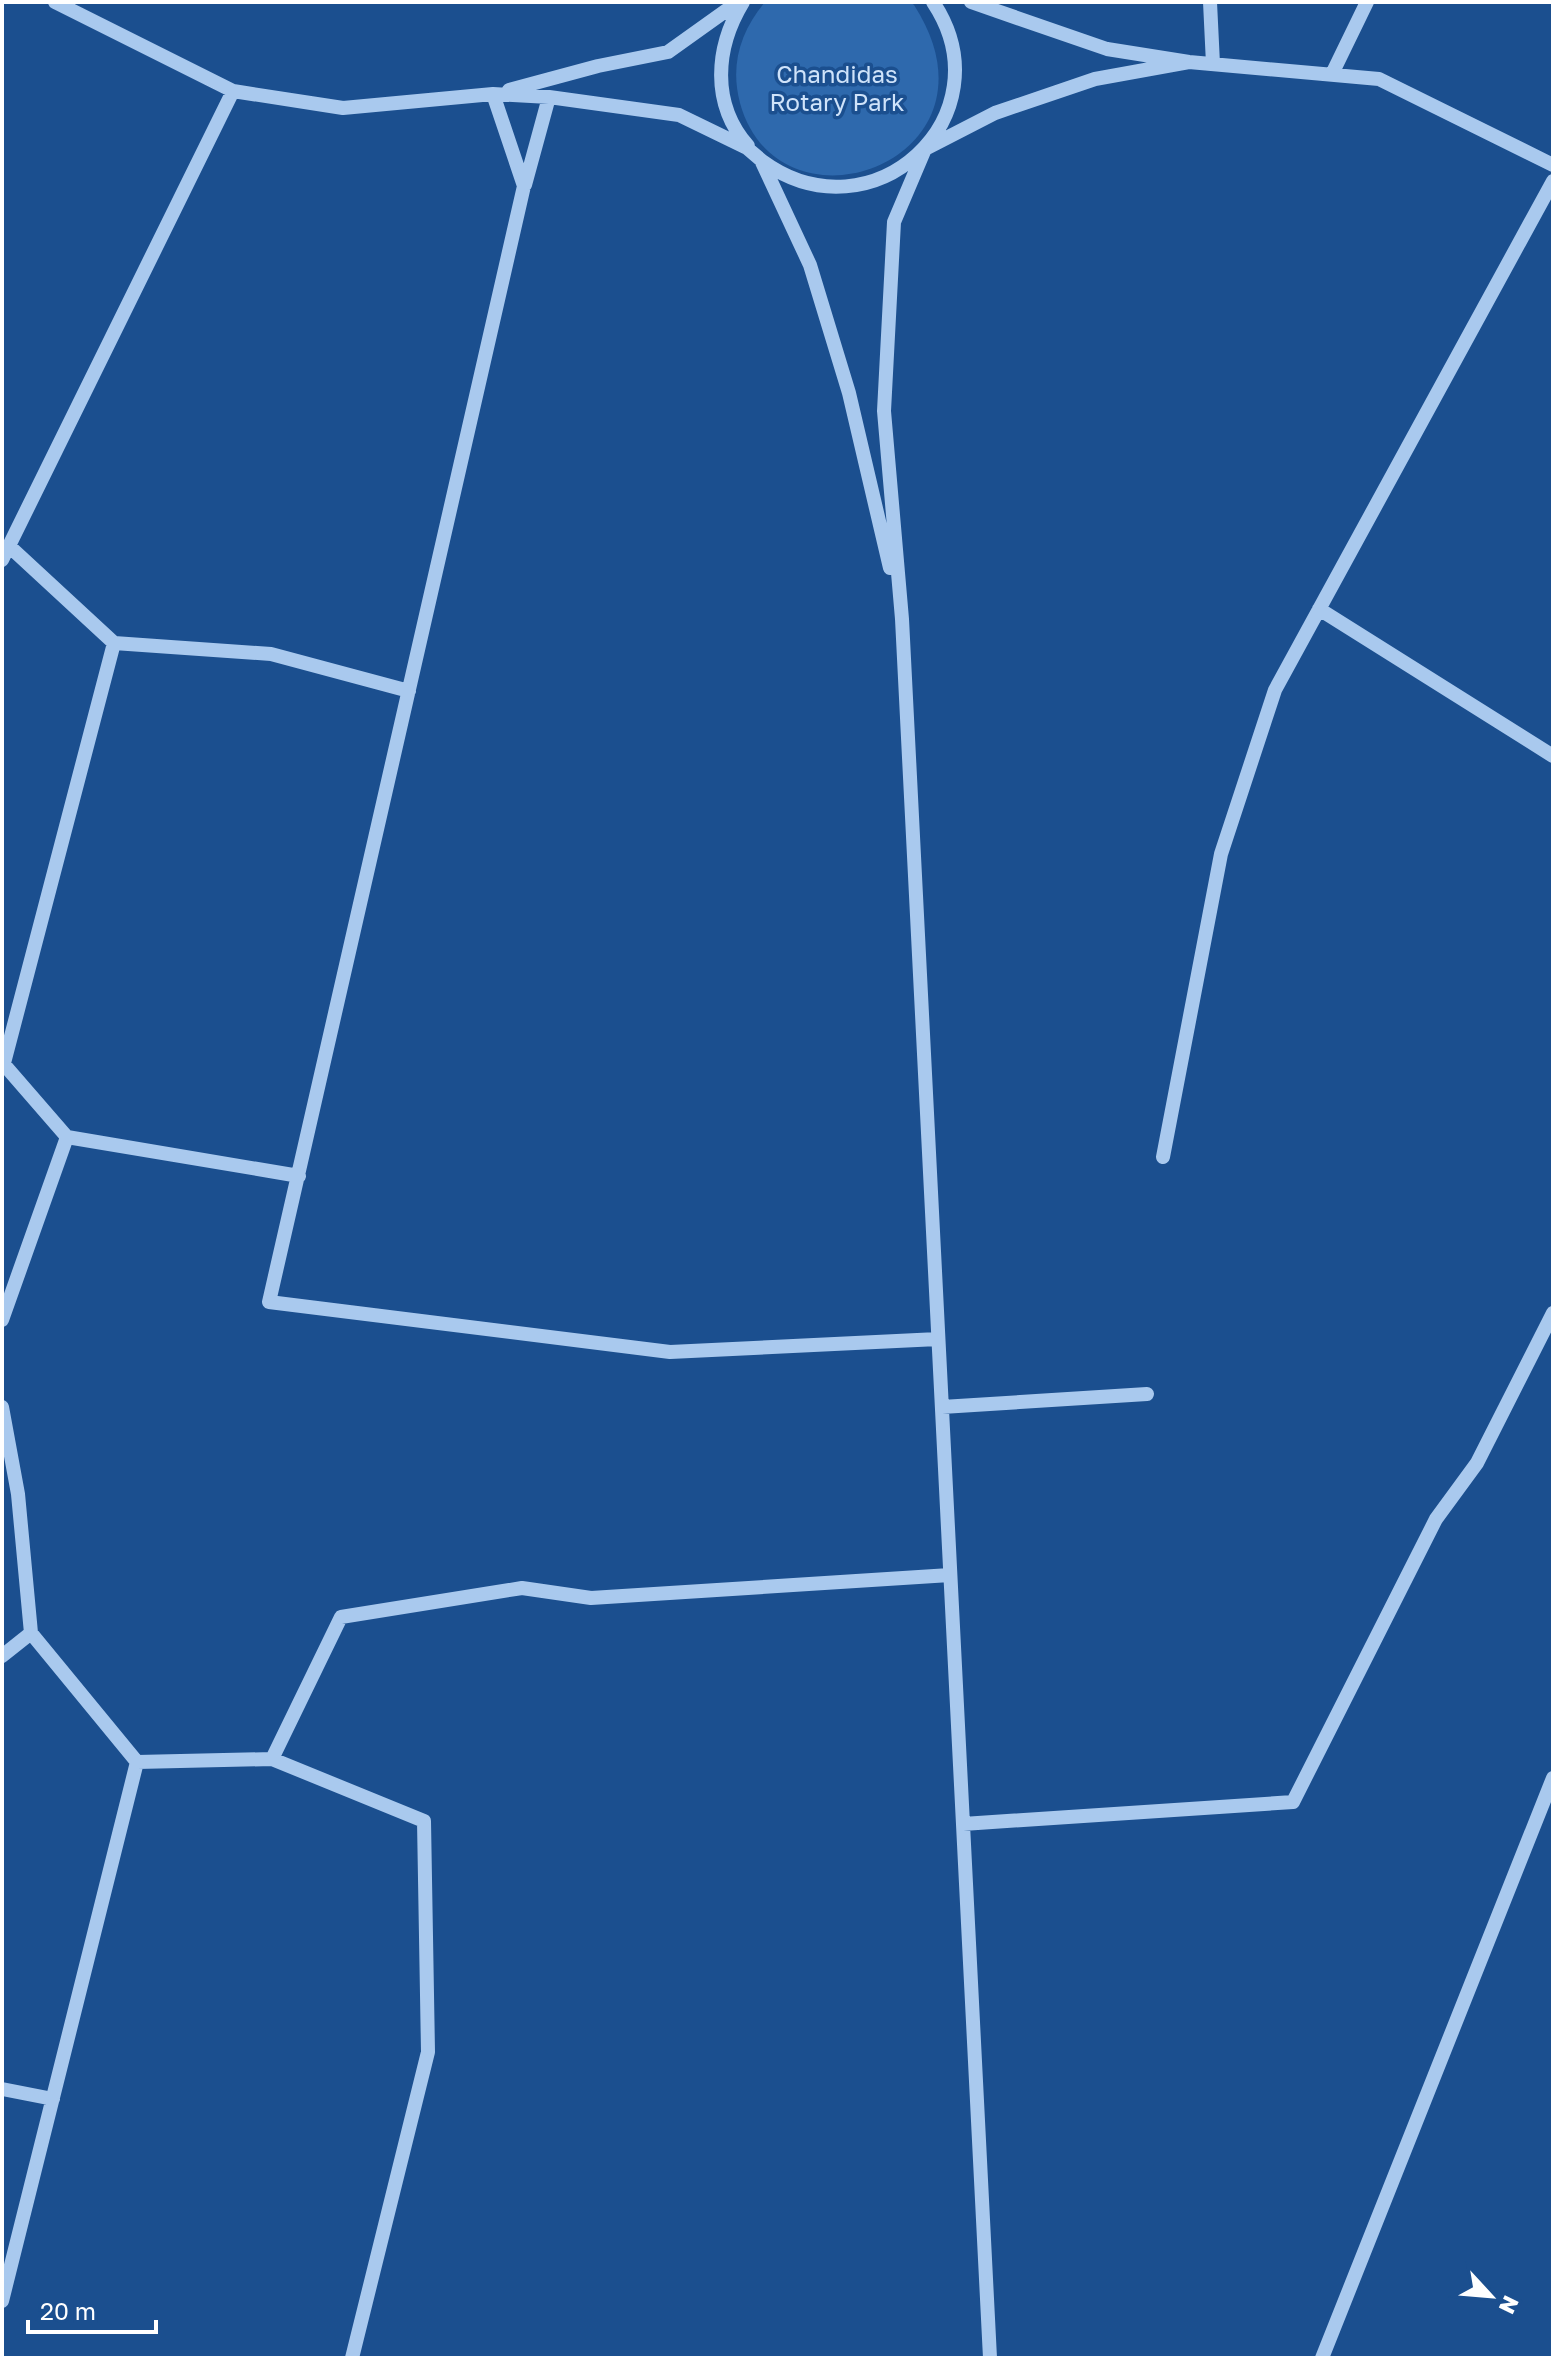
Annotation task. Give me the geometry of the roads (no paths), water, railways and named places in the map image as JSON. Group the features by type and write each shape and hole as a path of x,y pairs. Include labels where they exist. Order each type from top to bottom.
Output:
{"street":[{"path":"55,2 233,91 343,108 493,94 549,97 679,115 747,148 761,160 803,183 829,188 855,187 881,180 925,149 995,113 1095,79 1189,62"},
{"path":"493,94 598,66 668,52 740,2"},
{"path":"740,2 721,54 721,87 727,112 739,136 761,160 810,265 849,393 902,619"},
{"path":"933,2 947,26 953,51 951,102 925,149 894,222 884,411 902,619 990,2358"},
{"path":"971,2 1107,49 1189,62 1379,79 1553,165"},
{"path":"1210,2 1213,64"},
{"path":"1332,74 1367,2"},
{"path":"233,91 5,553 114,643 271,654 409,691"},
{"path":"493,94 524,186"},
{"path":"549,97 524,186 269,1302 670,1352 938,1339"},
{"path":"1163,1157 1221,854 1275,690 1553,181"},
{"path":"1319,609 1553,756"},
{"path":"114,643 3,1062 67,1137 299,1176"},
{"path":"2,1320 67,1137"},
{"path":"963,1824 1293,1802 1436,1519 1477,1463 1553,1313"},
{"path":"942,1407 1147,1394"},
{"path":"2,1407 18,1494 31,1633 137,1762"},
{"path":"272,1759 341,1617 522,1588 591,1598 950,1575"},
{"path":"2,1656 31,1633"},
{"path":"137,1762 272,1759 424,1821 428,2052 352,2358"},
{"path":"2,2301 137,1762"},
{"path":"1322,2358 1553,1778"},
{"path":"2,2089 53,2099"}],"park label":[{"name":"Chandidas Rotary Park","path":"837,89"}]}
